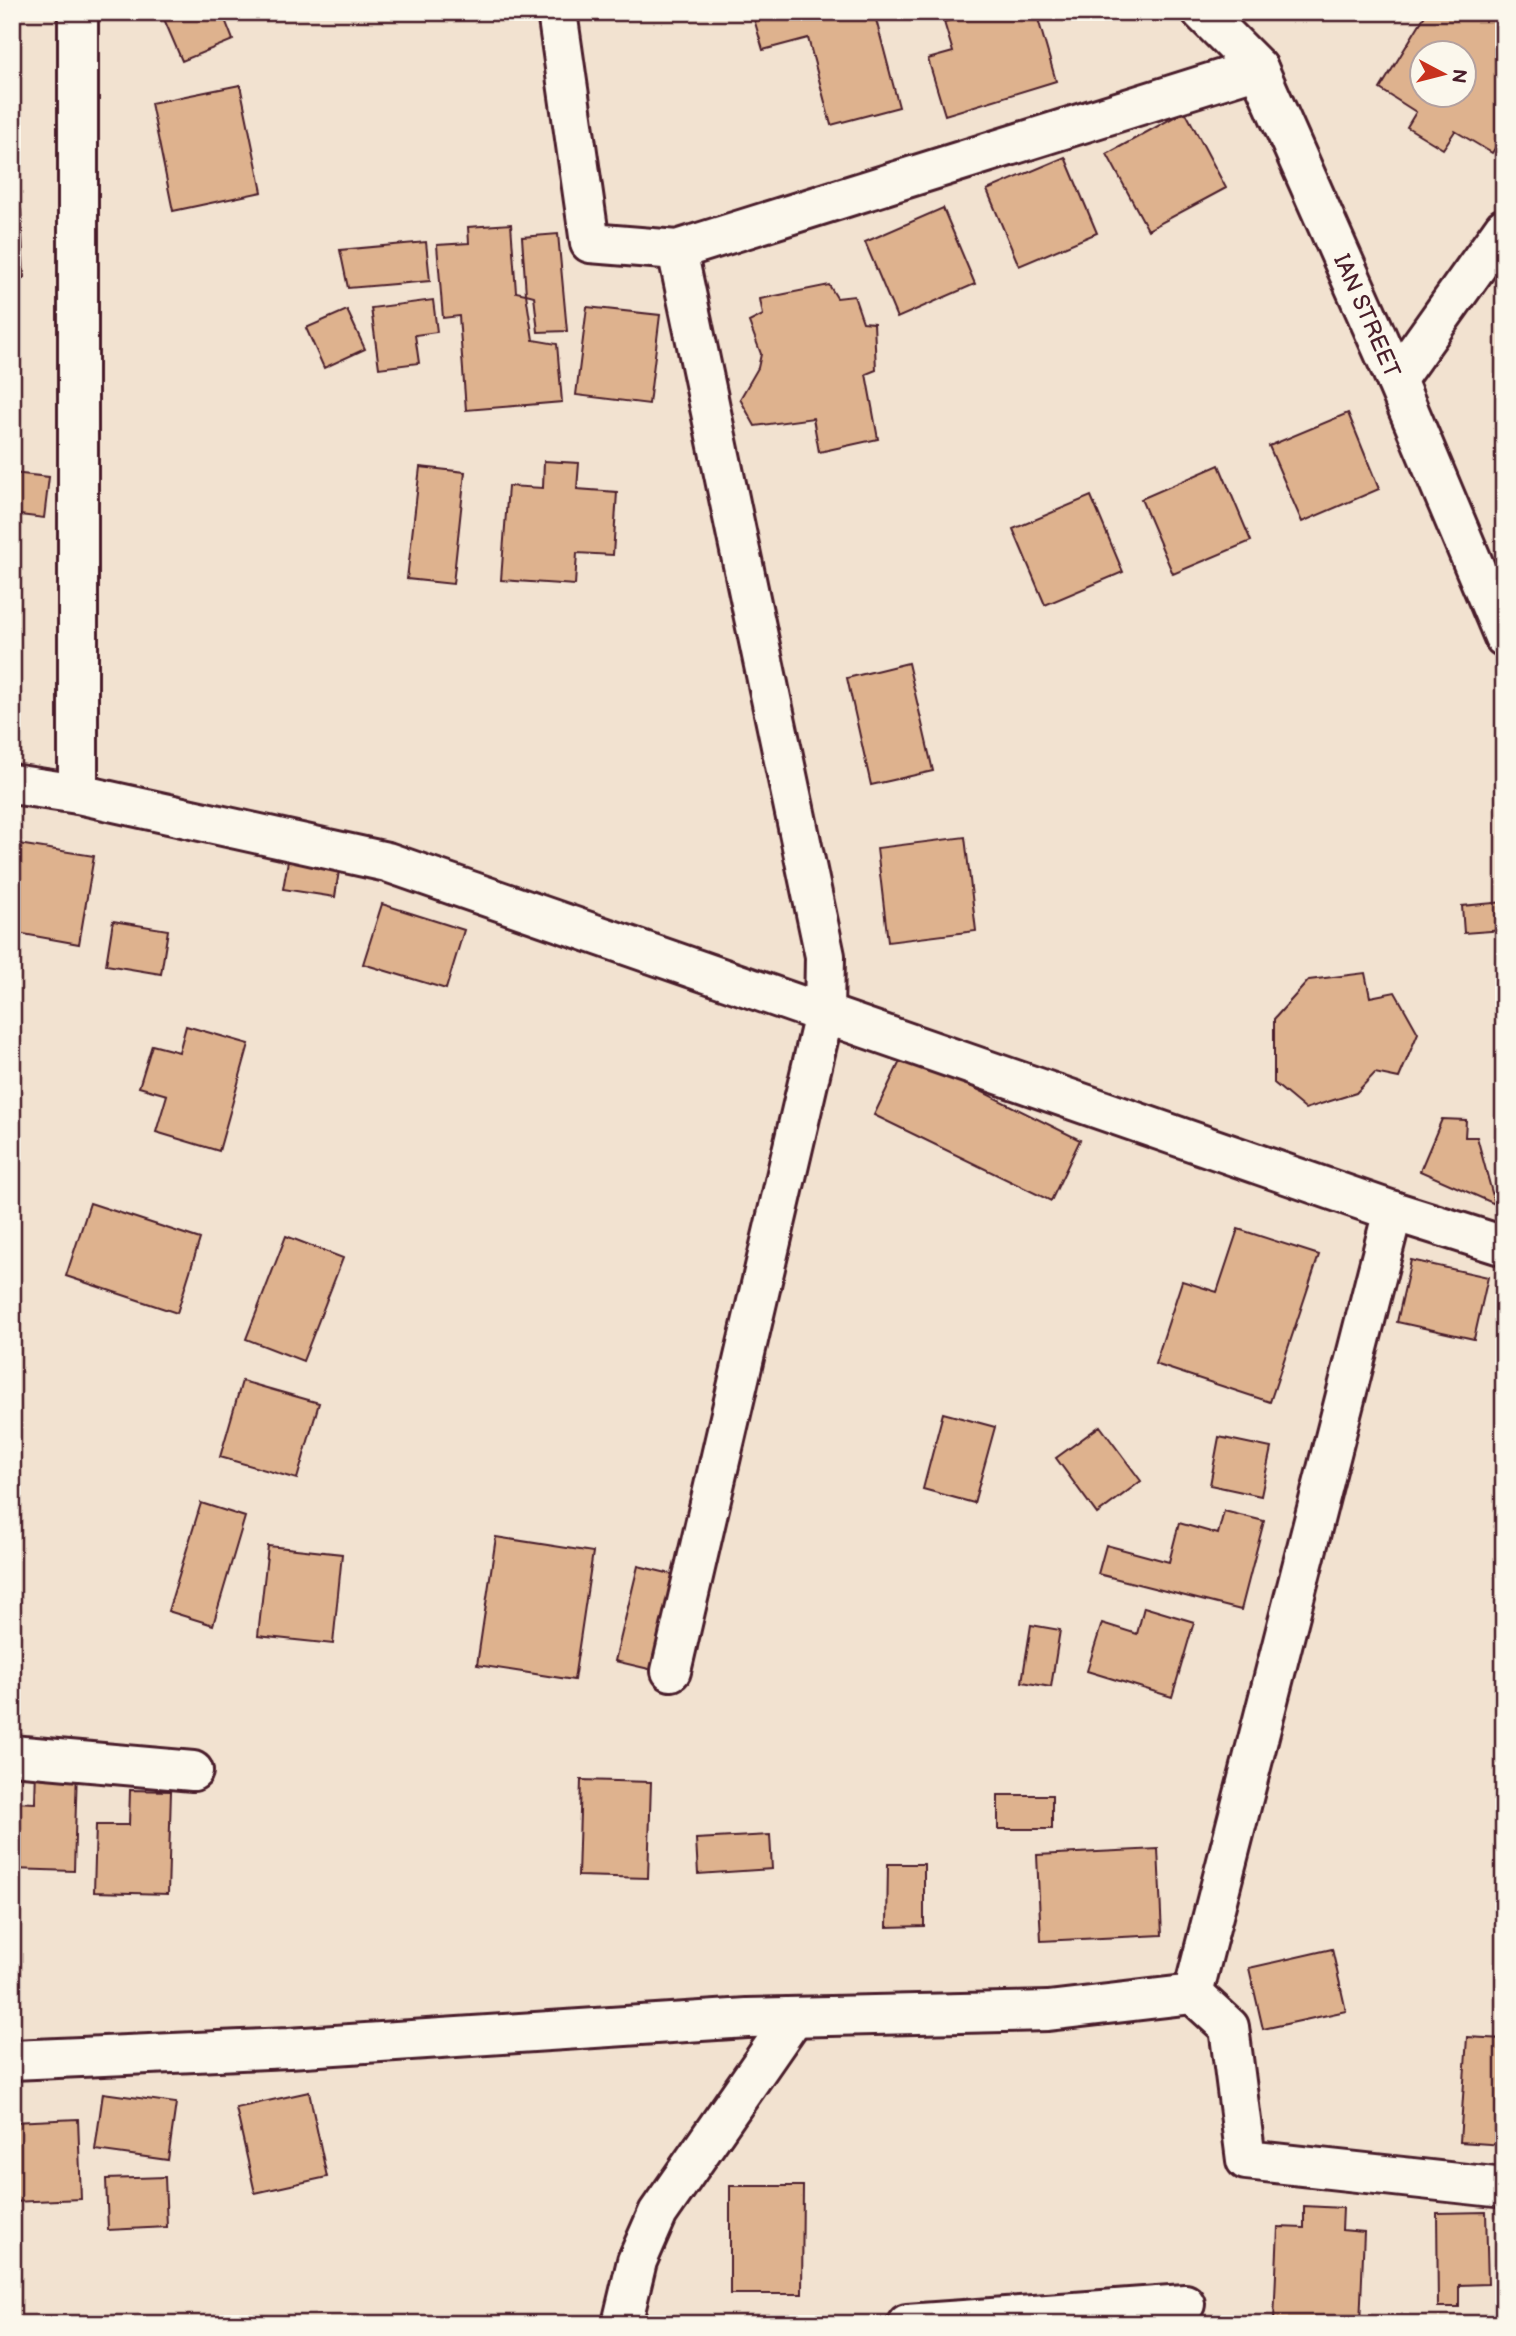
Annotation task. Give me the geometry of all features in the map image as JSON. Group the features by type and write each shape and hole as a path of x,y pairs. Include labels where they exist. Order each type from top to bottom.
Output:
{"street":[{"path":"78,12 78,794"},
{"path":"557,12 590,243 677,250 1258,68"},
{"name":"IAN STREET","path":"1202,12 1258,68 1396,380 1504,637"},
{"path":"1396,380 1504,228"},
{"path":"671,1671 824,1014 825,956 677,250"},
{"path":"12,784 78,794 387,862 1393,1211 1504,1246"},
{"path":"1193,1994 1393,1211"},
{"path":"12,1755 193,1771"},
{"path":"12,2060 289,2048 556,2028 794,2017 1048,2011 1193,1994 1229,2027 1246,2160 1504,2188"},
{"path":"622,2324 637,2261 658,2213 794,2017"},
{"path":"907,2324 1185,2304"}],"building":[{"path":"179,12 222,12 233,40 182,61 164,19"},
{"path":"752,12 874,12 899,107 831,125 808,38 763,50"},
{"path":"977,12 1036,12 1056,81 945,115 928,59 953,52 944,22"},
{"path":"1427,12 1504,12 1504,134 1492,153 1455,131 1443,149 1407,127 1416,112 1410,108 1478,108 1478,38 1411,38"},
{"path":"1408,43 1408,107 1380,89"},
{"path":"240,85 262,192 173,211 151,103"},
{"path":"1185,111 1226,188 1148,230 1107,154"},
{"path":"1065,157 1097,233 1019,266 987,190"},
{"path":"943,208 975,284 897,318 865,242"},
{"path":"21,210 24,278 12,278 12,211"},
{"path":"511,224 516,292 526,294 533,340 557,344 562,402 466,410 459,316 443,318 437,245 469,243 468,227"},
{"path":"558,234 567,331 538,332 534,296 526,294 522,237"},
{"path":"426,242 430,281 348,288 340,250"},
{"path":"829,285 837,298 854,296 863,322 874,323 876,370 866,374 878,439 819,452 813,418 755,426 740,399 758,368 761,354 749,322 763,315 760,299"},
{"path":"433,300 437,332 415,335 419,363 379,368 371,308"},
{"path":"587,307 660,315 649,404 576,395"},
{"path":"347,310 365,349 324,368 306,328"},
{"path":"1348,413 1379,489 1302,522 1269,446"},
{"path":"544,461 579,463 577,489 617,492 613,555 577,553 575,585 501,580 508,486 543,488"},
{"path":"1219,465 1251,541 1173,574 1141,499"},
{"path":"420,467 465,472 453,584 407,579"},
{"path":"12,473 49,477 44,518 12,514"},
{"path":"1091,496 1123,572 1045,605 1013,529"},
{"path":"908,663 933,771 871,785 847,678"},
{"path":"965,837 976,931 888,942 877,848"},
{"path":"12,843 94,856 79,944 12,932"},
{"path":"289,855 340,864 335,897 283,889"},
{"path":"1504,902 1504,930 1464,933 1462,906"},
{"path":"382,904 464,930 446,989 363,964"},
{"path":"113,921 168,930 161,974 106,965"},
{"path":"1365,973 1370,997 1395,992 1418,1033 1399,1078 1375,1073 1356,1093 1305,1109 1274,1083 1274,1019 1309,980"},
{"path":"186,1026 249,1044 219,1151 156,1132 167,1095 139,1087 152,1045 179,1052"},
{"path":"904,1053 1080,1140 1051,1201 874,1115"},
{"path":"1442,1119 1466,1120 1465,1137 1477,1137 1495,1204 1420,1171"},
{"path":"90,1203 200,1239 177,1313 66,1276"},
{"path":"1238,1229 1319,1255 1270,1402 1155,1364 1182,1281 1217,1292"},
{"path":"286,1236 343,1258 303,1361 246,1339"},
{"path":"1411,1260 1488,1277 1474,1339 1397,1322"},
{"path":"242,1381 319,1403 297,1479 220,1457"},
{"path":"943,1413 995,1427 974,1503 923,1489"},
{"path":"1100,1426 1141,1481 1097,1514 1056,1458"},
{"path":"1219,1437 1271,1448 1261,1496 1210,1485"},
{"path":"201,1503 245,1517 213,1625 168,1611"},
{"path":"1224,1511 1264,1521 1241,1610 1098,1574 1106,1545 1169,1562 1179,1523 1218,1534"},
{"path":"496,1537 593,1552 574,1680 477,1665"},
{"path":"268,1546 342,1554 333,1644 258,1636"},
{"path":"638,1566 688,1578 666,1673 615,1661"},
{"path":"1144,1607 1194,1622 1172,1697 1087,1671 1102,1623 1137,1634"},
{"path":"1031,1625 1060,1630 1051,1687 1022,1682"},
{"path":"36,1767 77,1768 74,1871 12,1869 12,1802 35,1803"},
{"path":"581,1780 651,1782 648,1878 578,1876"},
{"path":"130,1790 171,1791 168,1894 94,1892 96,1825 129,1825"},
{"path":"998,1795 1052,1795 1052,1829 998,1829"},
{"path":"770,1835 772,1869 698,1874 696,1839"},
{"path":"1158,1849 1162,1935 1041,1941 1037,1855"},
{"path":"888,1864 924,1864 924,1926 887,1927"},
{"path":"1332,1949 1346,2011 1263,2029 1249,1968"},
{"path":"1467,2037 1504,2039 1504,2145 1460,2142"},
{"path":"309,2092 327,2177 255,2193 236,2108"},
{"path":"103,2093 176,2103 168,2160 95,2150"},
{"path":"78,2119 81,2199 12,2202 12,2122"},
{"path":"165,2177 167,2227 108,2230 106,2179"},
{"path":"730,2186 803,2186 802,2294 730,2294"},
{"path":"1304,2206 1343,2208 1342,2230 1364,2232 1360,2324 1274,2321 1278,2227 1304,2228"},
{"path":"1486,2212 1488,2284 1459,2285 1459,2307 1438,2307 1437,2213"}]}
